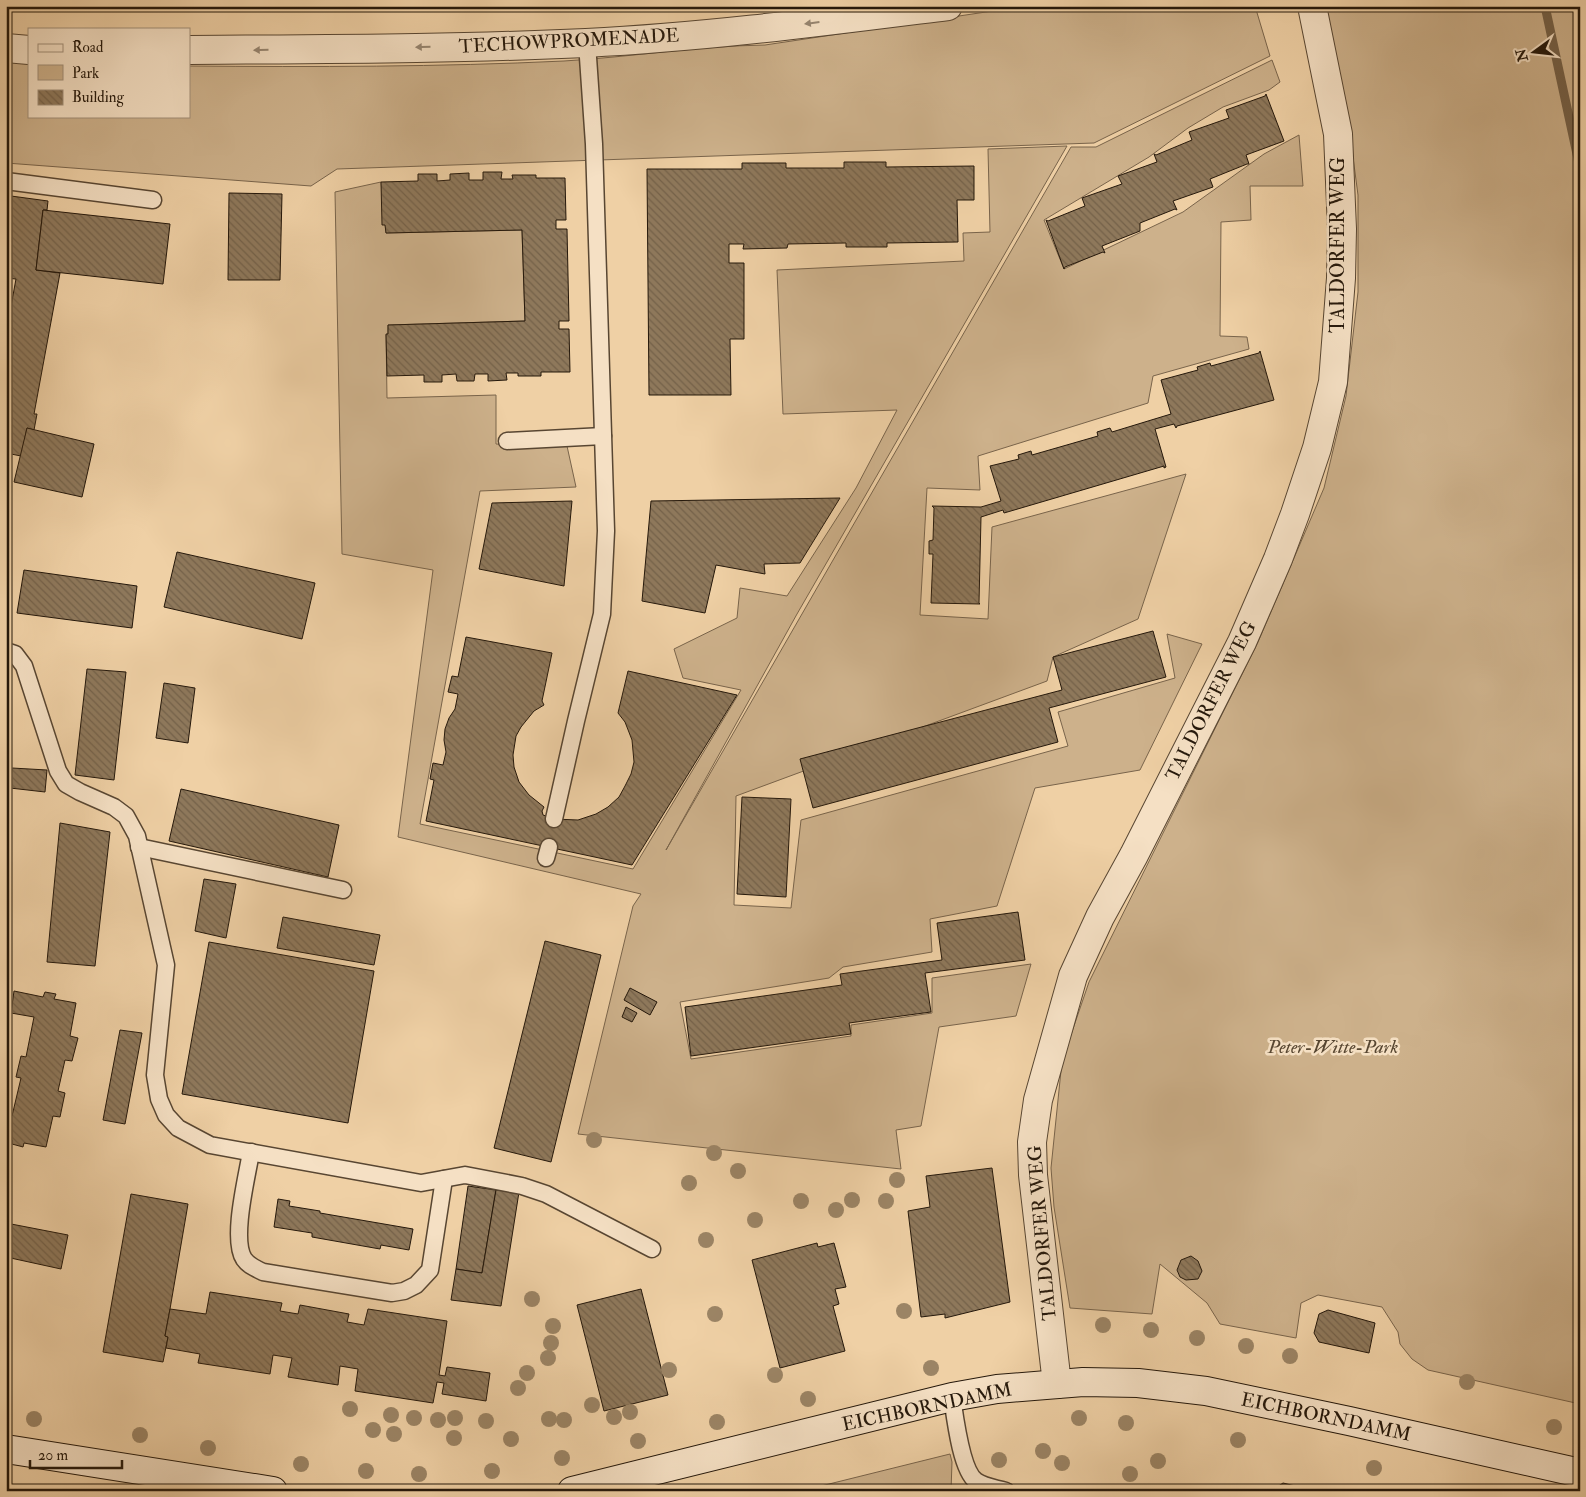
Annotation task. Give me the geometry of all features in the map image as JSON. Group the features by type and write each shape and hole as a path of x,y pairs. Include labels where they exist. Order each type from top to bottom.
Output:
{"street":[{"name":"TECHOWPROMENADE","path":"190,50 393,48 587,43 769,29 948,6"},
{"name":"TALDORFER WEG","path":"1056,1384 1033,1175 1032,1142 1038,1100 1073,976 1100,917 1134,855 1249,626 1278,559 1317,448 1333,382 1341,278 1342,230 1338,134 1312,6"},
{"path":"6,48 28,50"},
{"name":"EICHBORNDAMM","path":"572,1491 952,1397 997,1389 1082,1382 1138,1384 1206,1391 1349,1421 1580,1474"},
{"path":"6,1448 272,1491"}],"lane":[{"path":"554,819 602,614 606,531 594,144 587,43"},
{"path":"6,181 153,200"},
{"path":"508,441 603,436"},
{"path":"6,651 14,654 24,666 58,771 66,784 114,807 126,816 137,836 166,966 155,1075 158,1099 166,1115 178,1128 210,1145 421,1183 465,1175 522,1186 546,1194 652,1249"},
{"path":"139,847 342,890"},
{"path":"251,1152 238,1230 243,1258 250,1266 263,1272 392,1293 404,1291 416,1285 430,1270 444,1179"},
{"path":"952,1397 964,1462 969,1473 976,1481 984,1485 1006,1491"}],"green space":[{"path":"1026,6 1255,6 1270,56 1094,143 337,169 311,186 6,163 6,58 28,60 28,118 190,118 190,66 517,63 589,59 714,47 765,45"},
{"name":"Peter-Witte-Park","path":"1325,6 1580,6 1580,1404 1428,1370 1412,1359 1400,1344 1398,1332 1382,1307 1318,1295 1301,1303 1296,1338 1220,1324 1207,1303 1160,1264 1152,1314 1070,1308 1054,1207 1051,1168 1062,1061 1089,982 1258,642 1324,488 1346,396 1358,292 1358,195 1349,127"},
{"path":"1272,60 1280,82 1269,90 1223,107 1188,128 1149,157 1044,220 1064,269 1183,212 1264,154 1299,135 1303,186 1250,186 1251,220 1221,222 1220,336 1247,337 1249,349 1153,376 1148,403 978,456 980,490 927,488 920,615 988,619 992,527 1186,474 1138,619 1053,657 1047,681 736,796 734,905 791,908 801,820 1068,746 1058,712 1175,678 1167,634 1202,644 1140,770 1035,788 997,906 930,919 932,952 843,967 829,978 680,1002 691,1059 851,1036 851,1025 932,1013 932,978 1031,964 1016,1016 939,1027 921,1126 896,1130 901,1169 578,1134 633,906 641,894 398,837 433,570 342,554 335,192 381,182 386,233 522,230 525,321 388,325 388,334 386,335 387,398 496,395 496,444 567,446 576,487 480,491 420,824 633,869 741,690 683,678 674,649 737,618 740,588 787,596 856,488 897,410 783,414 777,270 964,261 963,233 990,232 988,149 1067,146 797,614 666,850 1071,147 1096,147"},
{"path":"950,1454 952,1462 951,1491 821,1491 821,1486"}],"building":[{"path":"1266,94 1284,141 1246,155 1249,164 1210,179 1213,187 1173,201 1177,210 1175,209 1140,223 1140,231 1102,246 1105,253 1103,252 1064,269 1046,220 1048,221 1085,206 1082,198 1122,184 1118,176 1157,162 1154,154 1156,155 1192,140 1189,132 1229,118 1226,110"},
{"path":"844,162 886,162 886,167 974,166 974,200 957,200 958,242 887,243 887,247 846,247 846,243 788,244 787,248 743,249 744,244 729,244 729,263 744,263 744,339 730,339 731,395 649,395 647,169 742,169 742,163 786,163 786,168 844,168"},
{"path":"483,172 502,172 501,179 513,179 512,175 536,175 536,178 565,178 566,220 556,220 556,229 567,229 569,321 559,321 559,329 569,329 570,372 541,372 541,376 518,376 518,373 506,373 507,380 488,381 488,374 475,374 474,381 457,381 456,374 442,375 442,382 424,382 424,375 387,376 386,334 388,334 388,325 525,321 522,230 386,233 385,225 382,225 381,182 418,181 418,174 437,174 437,181 450,180 450,174 469,173 469,180 483,180"},
{"path":"229,193 282,194 280,280 228,280"},
{"path":"11,196 48,201 47,210 43,210 36,270 60,273 34,414 37,414 34,430 27,428 21,456 6,453 6,333 16,279 6,278 6,221 8,222"},
{"path":"43,210 170,224 163,284 36,270"},
{"path":"1260,351 1274,400 1177,426 1176,428 1174,424 1155,429 1166,467 1164,468 1164,466 1004,513 1003,510 981,517 980,604 931,603 933,554 929,554 929,541 933,540 934,508 932,506 981,507 1001,501 990,466 1019,459 1018,455 1031,451 1032,455 1098,436 1097,432 1110,428 1112,432 1171,414 1161,380 1198,370 1197,367 1210,363 1211,366 1259,353"},
{"path":"27,428 94,444 82,497 14,482"},
{"path":"840,498 800,563 764,564 765,574 716,565 705,613 642,601 651,501"},
{"path":"572,501 564,586 479,569 492,503"},
{"path":"177,552 315,583 302,639 164,607"},
{"path":"24,570 137,586 132,628 17,613"},
{"path":"1153,631 1166,677 1049,708 1058,742 813,808 800,759 1062,690 1053,657"},
{"path":"466,637 552,653 542,701 544,705 534,711 521,727 516,736 513,755 514,767 519,782 529,795 544,807 543,815 554,819 578,820 596,814 608,807 619,797 631,774 634,762 632,740 625,722 618,713 628,671 737,695 632,865 426,821 434,780 430,779 433,763 443,765 446,752 445,729 455,709 458,694 448,692 452,676 458,677"},
{"path":"87,669 126,672 114,780 75,775"},
{"path":"164,683 195,688 188,743 156,738"},
{"path":"12,768 47,770 45,792 10,788"},
{"path":"181,789 339,825 328,877 169,841"},
{"path":"742,797 791,799 786,897 737,894"},
{"path":"60,823 110,832 95,966 47,962"},
{"path":"204,879 236,884 226,938 195,931"},
{"path":"1018,912 1025,960 925,973 931,1012 849,1023 851,1034 691,1056 685,1007 842,985 840,974 942,960 937,923"},
{"path":"283,917 380,935 374,965 277,948"},
{"path":"545,941 601,955 551,1162 494,1148"},
{"path":"209,942 374,971 348,1123 182,1094"},
{"path":"630,988 657,1002 650,1015 624,1000"},
{"path":"14,991 43,997 45,992 56,994 54,999 76,1003 70,1036 78,1038 72,1061 65,1060 58,1091 65,1093 60,1117 53,1116 46,1147 24,1143 23,1147 12,1144 12,1140 6,1139 6,1115 12,1116 21,1078 16,1077 21,1056 26,1057 34,1017 11,1013"},
{"path":"626,1007 637,1013 632,1022 622,1017"},
{"path":"120,1030 142,1033 125,1124 103,1120"},
{"path":"992,1168 1010,1302 945,1318 945,1314 921,1317 908,1211 930,1207 926,1176"},
{"path":"468,1186 496,1190 482,1273 456,1269"},
{"path":"496,1190 519,1192 501,1306 451,1300 456,1269 482,1273"},
{"path":"131,1194 188,1204 165,1336 168,1337 163,1362 103,1352"},
{"path":"278,1199 290,1201 289,1206 320,1211 320,1213 413,1229 409,1250 381,1245 380,1249 312,1237 312,1233 274,1227"},
{"path":"6,1223 68,1235 61,1269 6,1257"},
{"path":"817,1243 818,1247 834,1243 846,1287 835,1289 839,1304 833,1306 845,1351 780,1368 752,1260"},
{"path":"1191,1256 1198,1261 1202,1271 1198,1279 1186,1280 1180,1277 1177,1270 1181,1260"},
{"path":"641,1289 668,1395 604,1411 577,1305"},
{"path":"210,1292 282,1303 280,1311 298,1314 300,1305 349,1314 347,1322 364,1325 368,1309 447,1321 439,1375 445,1376 447,1367 490,1373 486,1401 442,1394 444,1383 437,1382 433,1403 355,1391 358,1369 340,1366 338,1385 288,1377 292,1358 273,1355 270,1374 198,1363 200,1354 166,1348 168,1337 165,1336 170,1309 206,1314"},
{"path":"1328,1310 1375,1323 1369,1353 1319,1342 1314,1333 1319,1314"},
{"path":"1283,1483 1316,1491 1276,1491 1277,1487"}],"waterway":[{"path":"1545,6 1580,168"}]}
